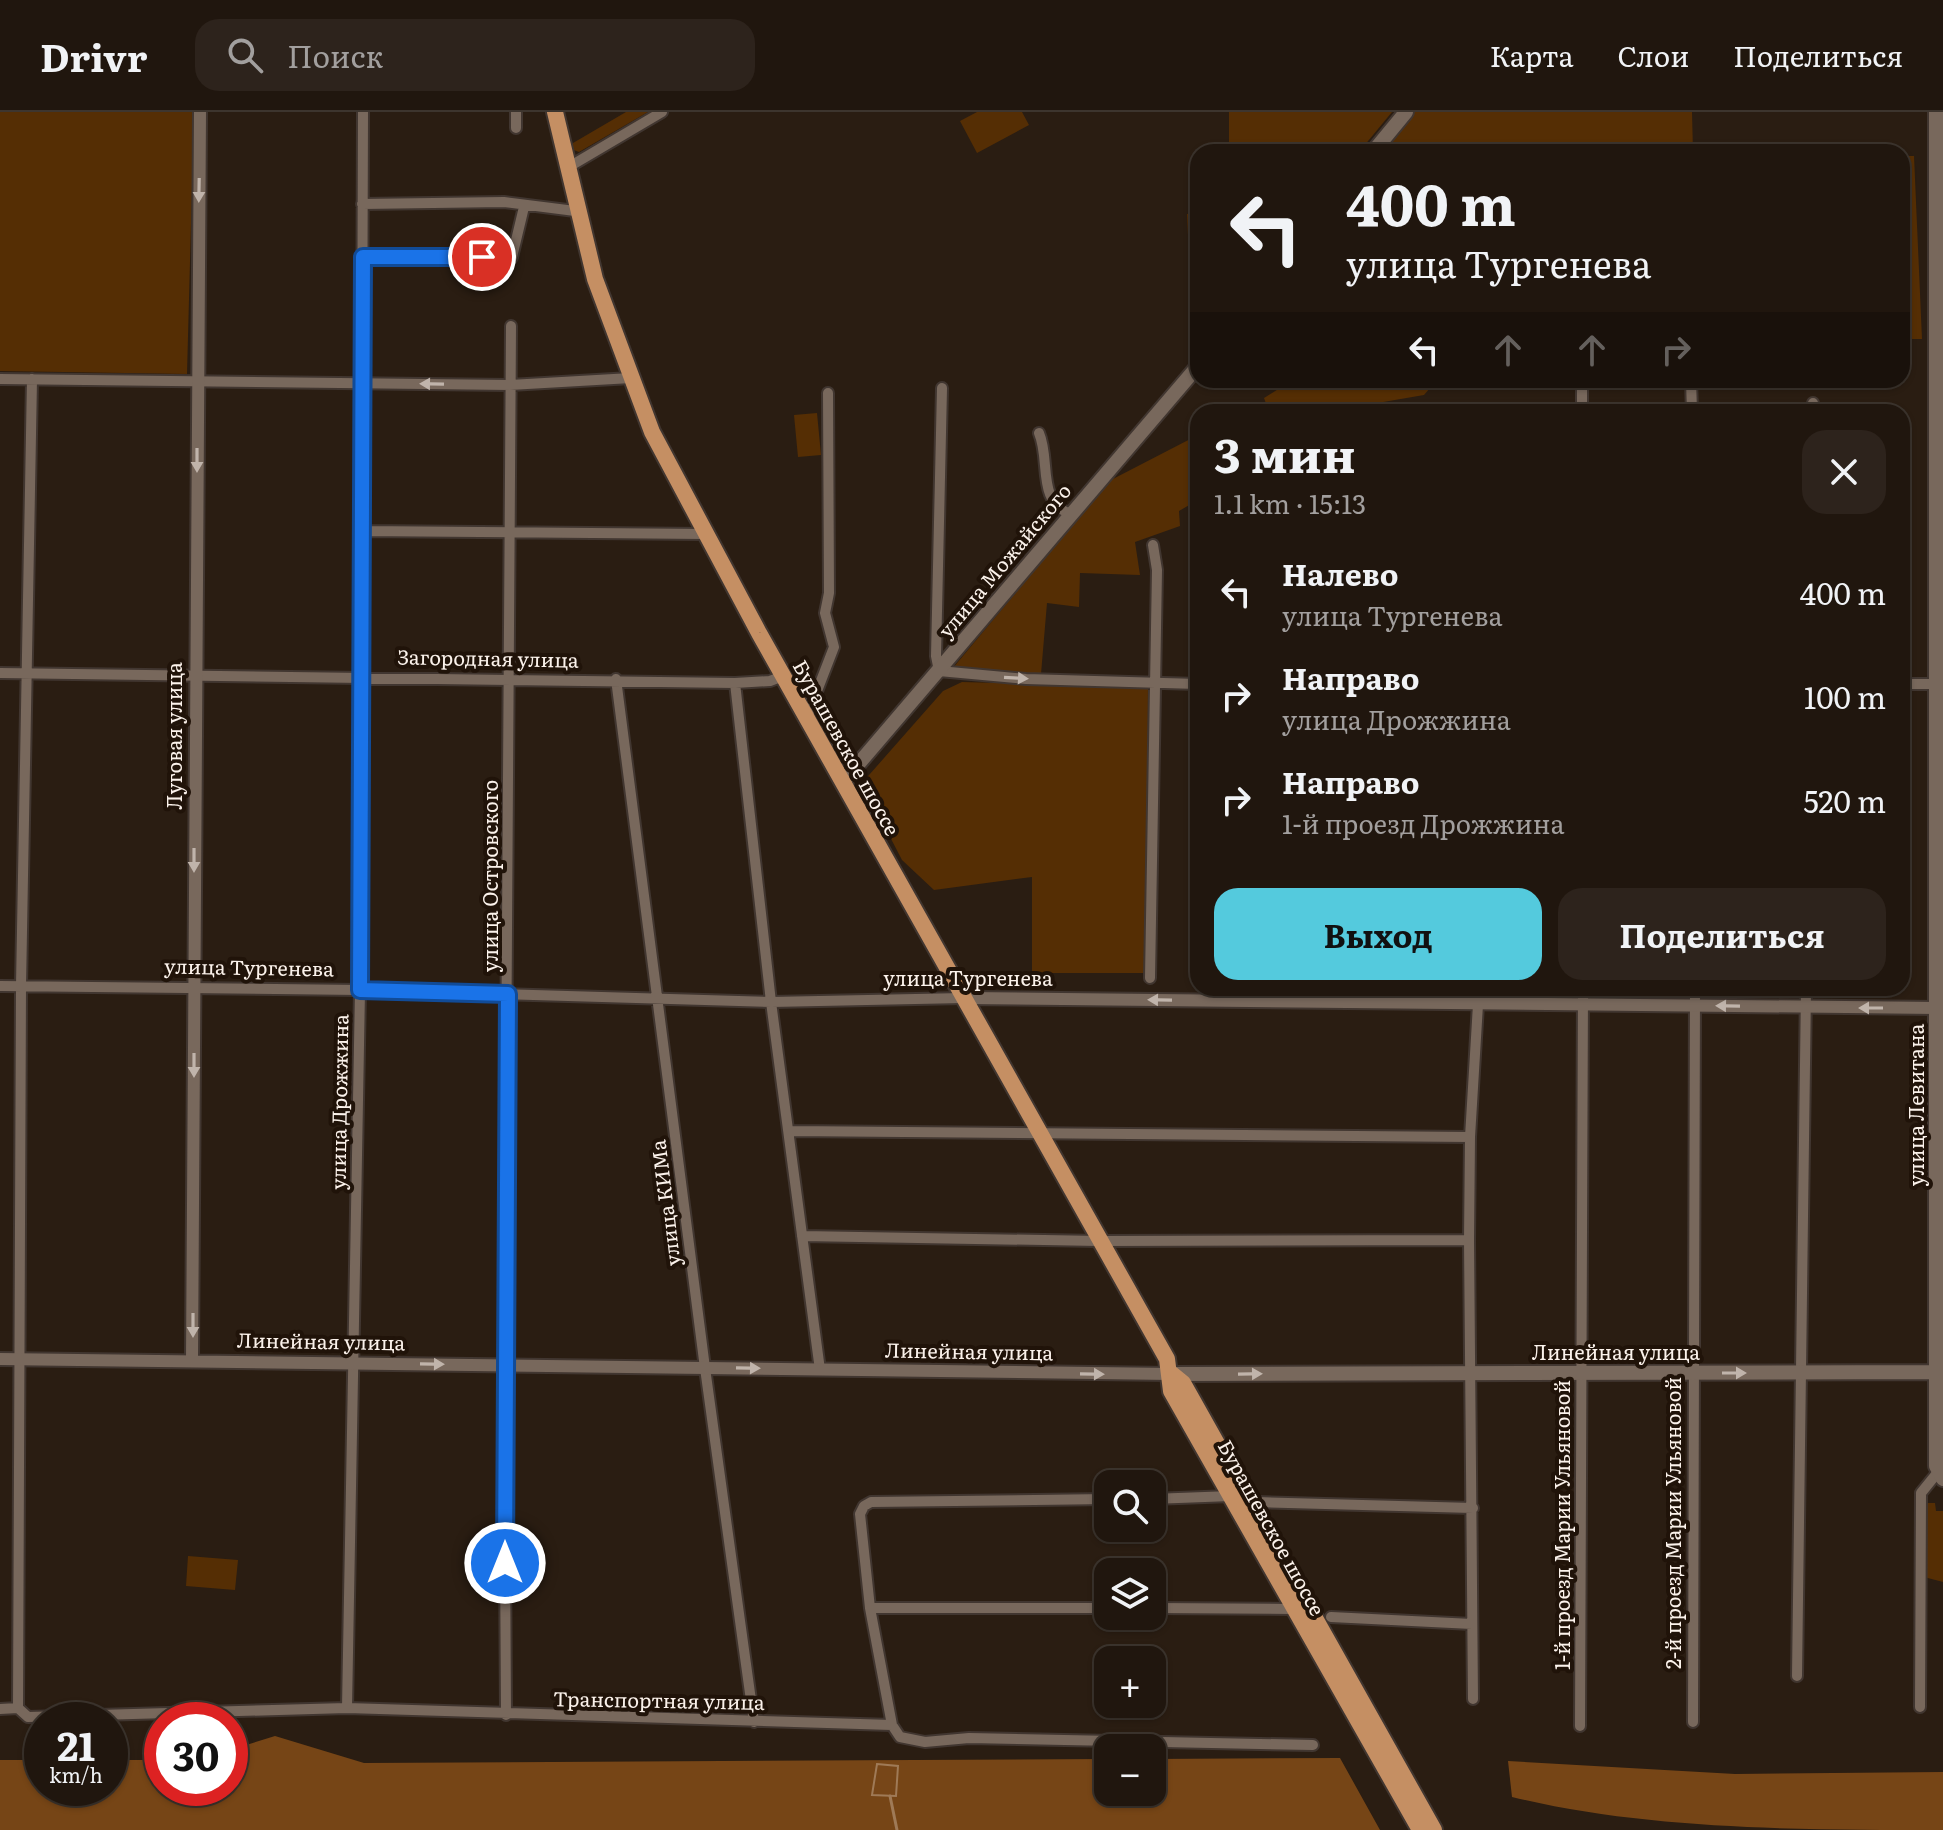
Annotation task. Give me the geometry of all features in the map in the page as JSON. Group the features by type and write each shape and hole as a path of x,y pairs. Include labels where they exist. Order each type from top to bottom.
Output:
{"main road":[{"name":"Бурашевское шоссе","path":"555,112 575,211 595,279 652,432 783,676 1167,1359 1172,1374 1171,1391 1293,1609 1350,1696"},
{"path":"1380,144 1406,112"},
{"name":"улица Левитана","path":"1936,112 1940,288 1936,1372 1940,1476"},
{"name":"улица Можайского","path":"843,782 939,671 1064,511 1190,375"},
{"name":"Линейная улица","path":"1172,1374 1936,1372"},
{"name":"Бурашевское шоссе","path":"1172,1374 1183,1383 1251,1505 1350,1696"},
{"path":"1350,1696 1420,1830"},
{"path":"1350,1696 1434,1830"}],"street":[{"name":"Луговая улица","path":"192,1360 200,112"},
{"name":"улица Дрожжина","path":"347,1708 360,990 363,112"},
{"path":"516,112 516,128"},
{"path":"567,168 662,112"},
{"path":"362,204 504,202 524,207 575,211"},
{"path":"363,257 512,257 524,207"},
{"name":"улица Островского","path":"506,1715 511,326"},
{"path":"0,379 510,385 631,378"},
{"path":"18,1708 22,1359 21,986 32,379"},
{"path":"942,388 939,671 1190,684"},
{"path":"807,717 834,647 825,613 829,593 828,393"},
{"path":"1039,433 1045,447 1048,495 1064,511"},
{"path":"362,531 705,534"},
{"path":"1150,978 1157,570 1153,545"},
{"name":"Загородная улица","path":"0,673 510,677 735,683 770,681 783,676"},
{"name":"улица КИМа","path":"616,679 754,1722"},
{"path":"735,683 771,1002 820,1370"},
{"path":"1910,684 1937,684"},
{"name":"улица Тургенева","path":"0,986 360,990 771,1002 1190,995"},
{"name":"улица Тургенева","path":"1284,996 1366,1002 1937,1008"},
{"path":"1366,996 1366,1002"},
{"path":"1473,1699 1469,1240 1470,1137 1479,996"},
{"name":"1-й проезд Марии Ульяновой","path":"1580,1726 1583,996"},
{"name":"2-й проезд Марии Ульяновой","path":"1693,1722 1695,996"},
{"path":"1797,1676 1806,996"},
{"path":"790,1131 1038,1130 1470,1137"},
{"path":"802,1236 1099,1241 1469,1240"},
{"name":"Линейная улица","path":"0,1359 1172,1374"},
{"name":"улица Левитана","path":"1920,1707 1921,1493 1940,1476"},
{"path":"1166,1498 1231,1496"},
{"path":"892,1725 870,1608 860,1514 864,1506 871,1502 1094,1499"},
{"path":"1251,1505 1256,1502 1473,1508"},
{"path":"870,1608 1094,1608"},
{"path":"1166,1608 1293,1609"},
{"path":"1331,1617 1472,1624"},
{"name":"Транспортная улица","path":"0,1709 18,1708 28,1717 347,1708 892,1725 900,1737 925,1742 969,1738 1313,1745"}],"shaded area":[{"path":"0,112 194,112 187,374 0,371"},
{"path":"626,112 648,112 579,152 571,149 573,143"},
{"path":"977,112 1022,112 1029,125 977,153 960,121"},
{"path":"1229,112 1392,112 1366,144 1229,144"},
{"path":"1415,112 1692,112 1693,144 1389,144"},
{"path":"1910,156 1914,156 1922,339 1910,339"},
{"path":"1187,214 1190,214 1190,278"},
{"path":"1280,388 1430,388 1424,395 1372,404 1266,404 1264,398"},
{"path":"817,413 821,455 798,457 794,415"},
{"path":"1190,439 1190,505 1179,511 1180,526 1135,542 1140,575 1080,573 1079,607 1047,603 1041,674 961,673 952,669 1109,481"},
{"path":"962,682 1148,687 1147,973 1032,973 1032,877 934,890 902,860 862,783 943,691"},
{"path":"1924,1503 1935,1503 1936,1511 1943,1511 1943,1582 1924,1577"},
{"path":"188,1556 238,1560 235,1590 186,1586"},
{"path":"275,1736 364,1763 1094,1759 1094,1806 1166,1806 1166,1759 1340,1758 1380,1830 0,1830 0,1760 24,1760 24,1806 128,1806 128,1760 144,1760 144,1806 248,1806 248,1744"},
{"path":"1508,1761 1735,1774 1943,1772 1943,1830 1724,1826 1563,1808 1512,1797"},
{"path":"877,1764 898,1766 896,1796 872,1795"}],"waterway":[{"path":"890,1796 897,1830"}],"route":[{"path":"482,257 363,257 360,990 508,994 505,1563"}]}
